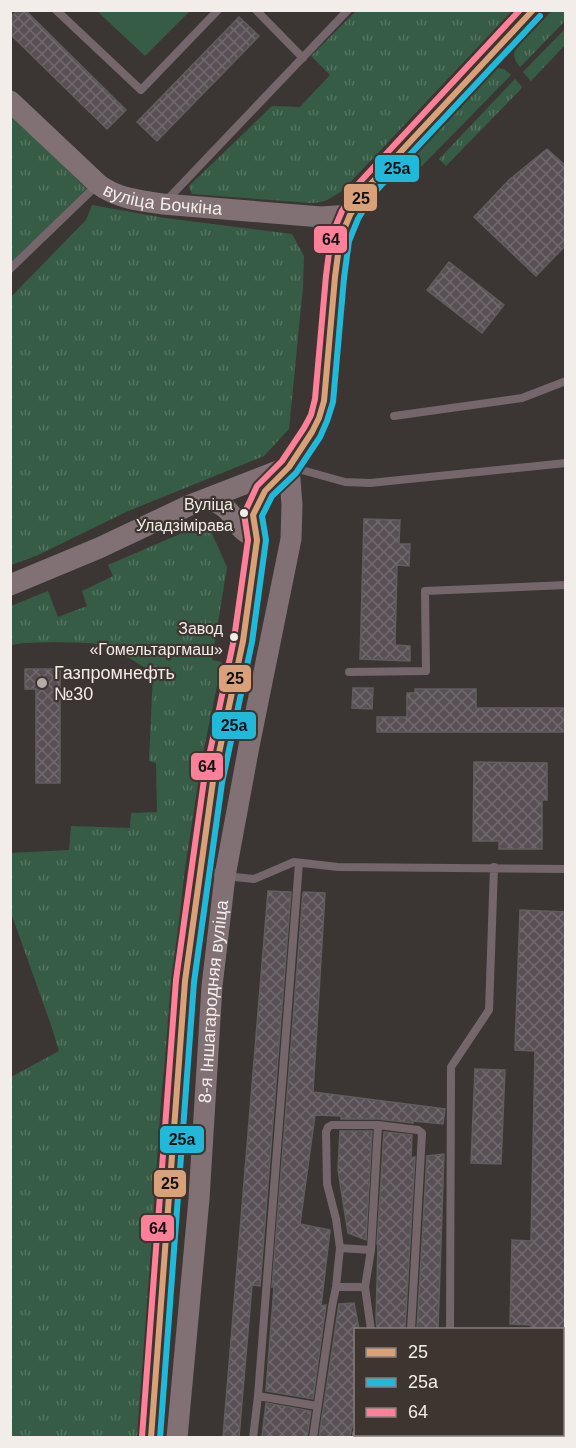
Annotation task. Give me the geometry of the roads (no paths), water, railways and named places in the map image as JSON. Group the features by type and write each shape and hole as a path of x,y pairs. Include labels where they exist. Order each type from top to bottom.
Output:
{"main road":[{"path":"10,585 43,573 190,505 289,467 312,432 324,401 340,239 350,215 366,189 533,10"},
{"name":"вуліца Бочкіна","path":"10,101 98,184 114,194 163,204 321,217 350,215"},
{"name":"8-я Іншагародняя вуліца","path":"151,1437 185,981 213,781 243,641 257,540 252,515 265,491 289,467"},
{"name":"8-я Іншагародняя вуліца","path":"177,1437 199,1200 212,986 225,876 291,539 292,505 289,467"},
{"path":"208,499 225,507 242,529 257,540"}],"lane":[{"path":"56,10 141,90 218,10"},
{"path":"256,10 303,58"},
{"path":"163,204 348,10"},
{"path":"10,269 98,184"},
{"path":"394,416 522,398 566,381"},
{"path":"289,467 345,482 370,483 566,464"},
{"path":"349,672 426,671 425,591 566,585"},
{"path":"201,869 225,876 254,879 294,862 338,867 566,868"},
{"path":"253,1437 299,863"},
{"path":"450,1328 451,1067 489,1010 494,867"},
{"path":"313,1437 340,1248 336,1219 327,1184 326,1132 332,1125 378,1125 418,1130 422,1133 411,1328"},
{"path":"371,1328 365,1287 371,1250 378,1125"},
{"path":"340,1248 371,1250"},
{"path":"336,1287 365,1287"},
{"path":"258,1396 317,1406"}],"place":[{"name":"Вуліца Уладзімірава","path":"244,513"},
{"name":"Завод «Гомельтаргмаш»","path":"234,637"},
{"name":"Газпромнефть №30","path":"42,683"}]}
